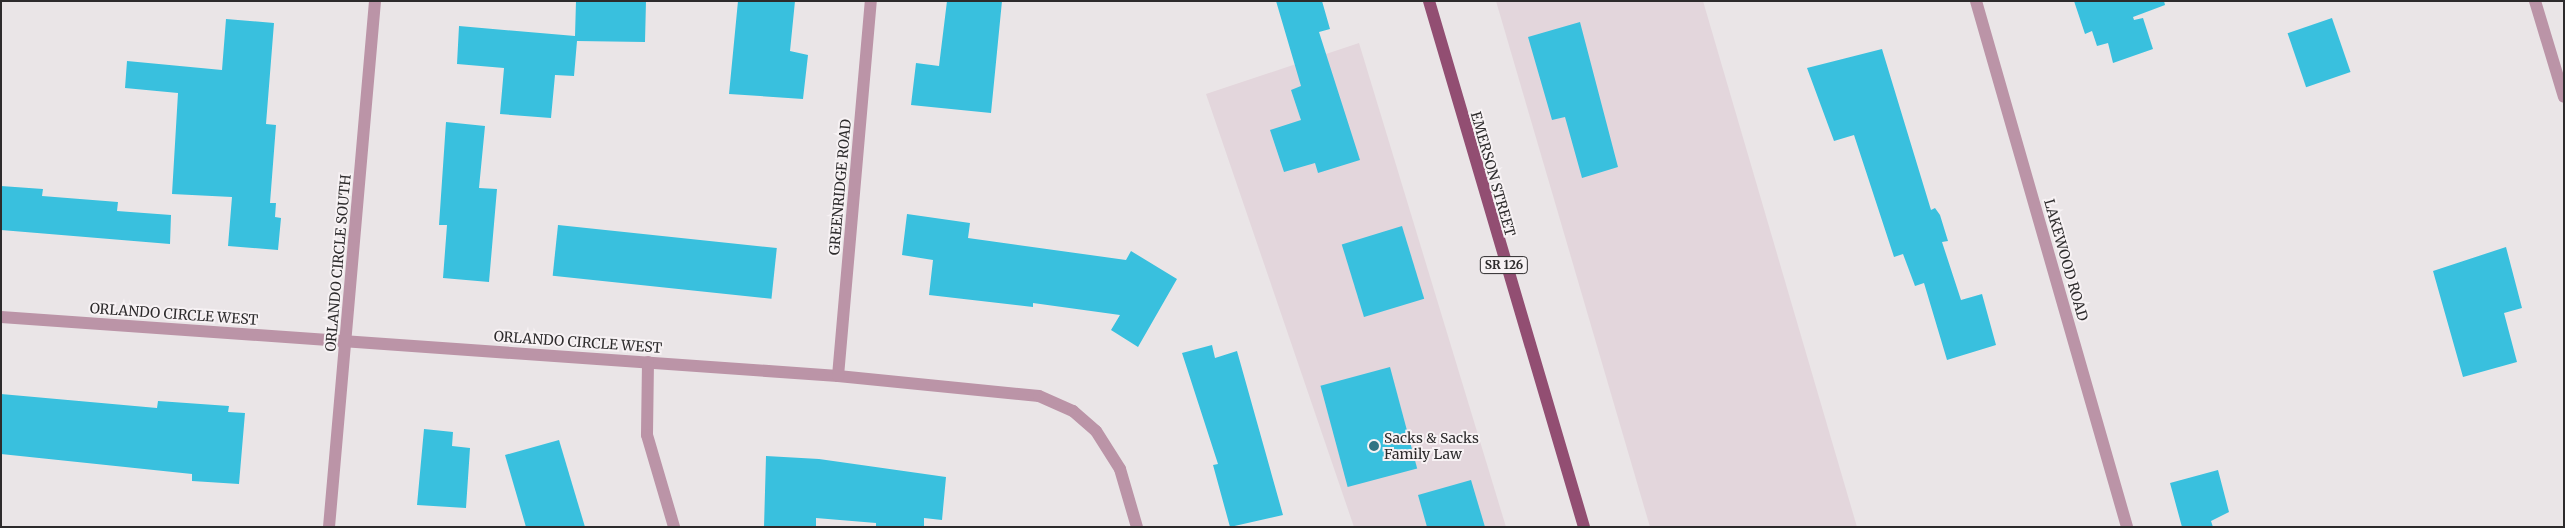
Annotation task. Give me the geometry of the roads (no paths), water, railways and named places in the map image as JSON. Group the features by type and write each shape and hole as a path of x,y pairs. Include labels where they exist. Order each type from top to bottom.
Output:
{"main road":[{"name":"EMERSON STREET","path":"1429,1 1584,527"}],"street":[{"name":"ORLANDO CIRCLE SOUTH","path":"329,527 375,1"},
{"name":"GREENRIDGE ROAD","path":"838,376 871,1"},
{"name":"LAKEWOOD ROAD","path":"1976,1 2127,527"},
{"path":"2535,1 2564,97"},
{"name":"ORLANDO CIRCLE WEST","path":"1,317 838,376 1039,396 1072,411 1096,431 1120,469 1137,527"},
{"path":"648,362 647,435 674,527"}],"place":[{"name":"Sacks & Sacks Family Law","path":"1374,446"}]}
